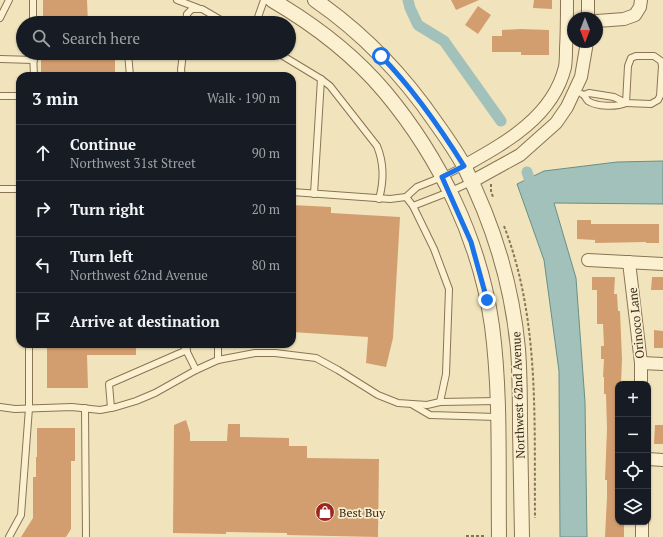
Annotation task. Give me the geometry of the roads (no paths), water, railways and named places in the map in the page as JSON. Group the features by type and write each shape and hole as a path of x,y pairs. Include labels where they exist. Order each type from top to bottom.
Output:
{"street":[{"name":"Northwest 62nd Avenue","path":"272,0 330,40 374,80 384,92 414,130 442,177 471,242 487,300 495,352 497,401 498,537"},
{"name":"Northwest 62nd Avenue","path":"315,0 361,37 400,75 434,120 464,166 487,218 498,249 510,298 518,348 520,378 522,537"},
{"path":"567,0 569,12"},
{"path":"588,0 588,12"},
{"path":"603,21 624,19 635,15 640,7 641,0"},
{"path":"464,166 510,138 527,126 541,112 556,90 565,66 567,48"},
{"path":"471,182 501,166 524,151 558,125 567,107 580,92 586,48"},
{"path":"559,82 580,92"},
{"path":"541,112 558,125"},
{"path":"588,260 663,264"},
{"name":"Orinoco Lane","path":"629,262 641,363 641,381"},
{"path":"641,363 663,364"},
{"path":"651,459 663,460"},
{"path":"642,525 642,537"}],"lane":[{"path":"0,18 10,0"},
{"path":"33,0 33,16"},
{"path":"177,0 202,9 214,16"},
{"path":"258,16 264,0"},
{"path":"187,16 192,9 202,9"},
{"path":"580,92 588,101 614,107 626,103 651,104 658,100 660,96 662,66 658,59 654,56 636,56 631,58 628,66 626,103"},
{"path":"0,59 16,58"},
{"path":"34,60 34,72"},
{"path":"129,60 130,72"},
{"path":"181,72 182,60"},
{"path":"290,60 330,86 377,146 383,168 382,190 379,199"},
{"path":"314,194 321,79"},
{"path":"580,92 614,97 626,103"},
{"path":"0,96 16,96"},
{"path":"296,192 379,199 406,197 417,187 464,166"},
{"path":"413,206 471,182"},
{"path":"0,189 16,189"},
{"path":"406,197 413,206 434,249 449,289 446,374 440,402"},
{"path":"9,537 21,514 29,408 29,348"},
{"path":"218,348 218,360"},
{"path":"111,408 109,384 187,350 196,370"},
{"path":"0,407 15,409 72,407 100,410 111,408 143,398 218,360 255,352 316,358 378,395 398,403 427,405 440,402 497,401"},
{"path":"412,404 430,415 497,417"},
{"path":"85,408 86,537"}],"water":[{"path":"663,161 663,204 554,203 576,278 585,402 587,537 560,537 559,371 544,260 517,184 544,171 617,162"}],"waterway":[{"path":"408,0 418,25 444,41 501,121"},
{"path":"527,172 534,193"}],"place":[{"name":"Best Buy","path":"325,512"}]}
